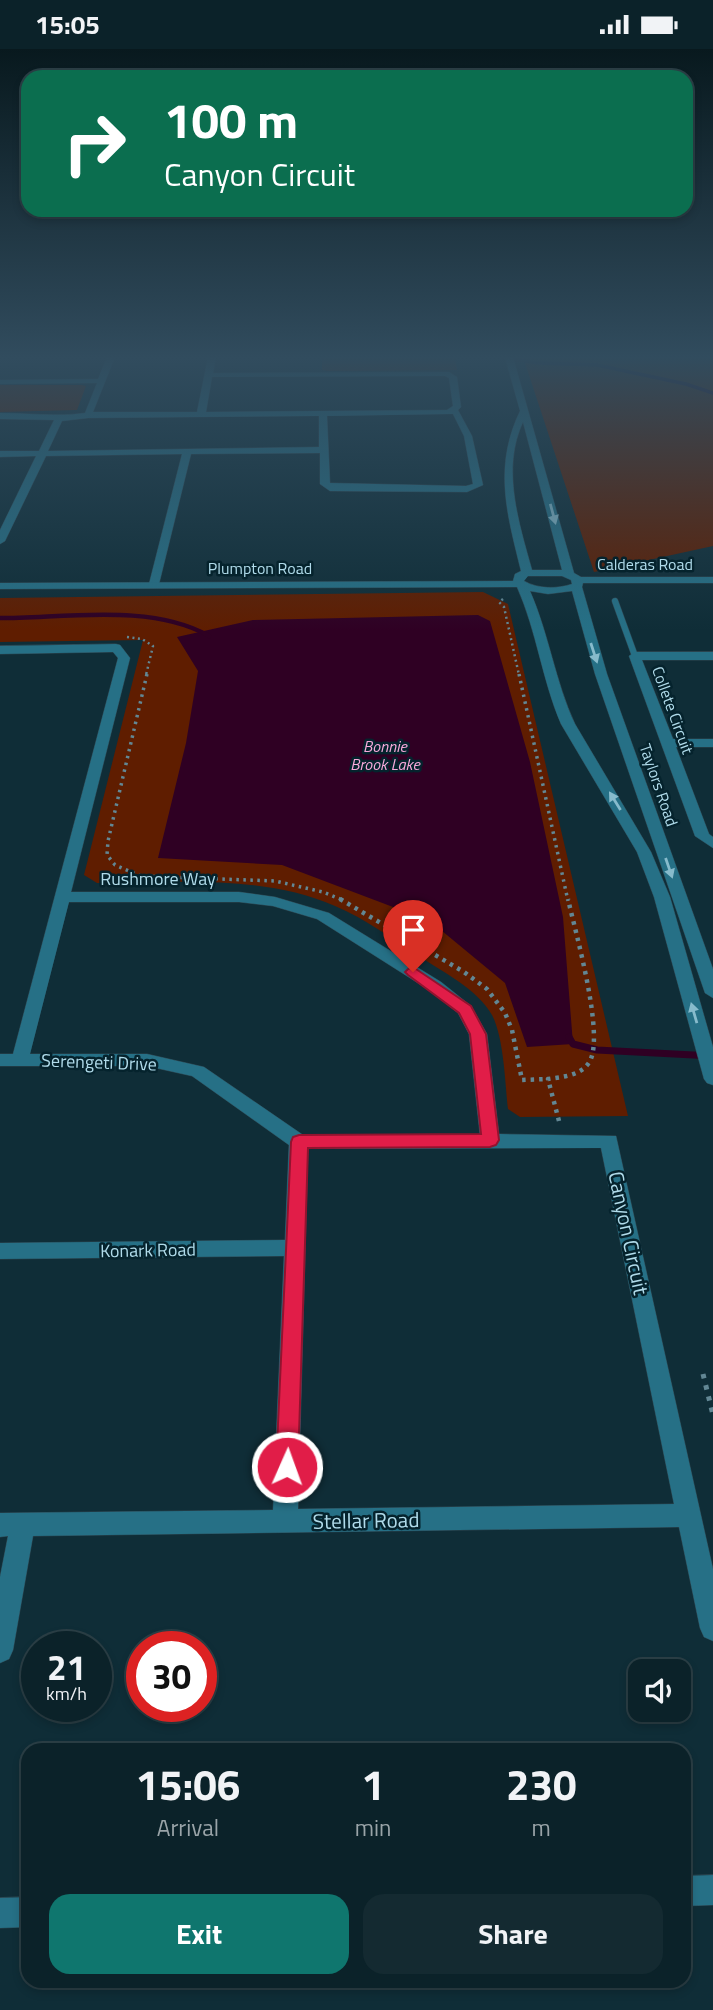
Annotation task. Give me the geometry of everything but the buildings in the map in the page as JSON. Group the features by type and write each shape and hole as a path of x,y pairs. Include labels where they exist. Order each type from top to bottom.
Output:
{"street":[{"path":"0,541 46,449"},
{"path":"0,454 324,450 325,484 330,488 467,489 478,485 470,449"},
{"path":"512,449 507,477 508,494 520,583 537,620 564,714 637,840 662,897 713,1079"},
{"name":"Taylors Road","path":"535,449 601,674 713,993"},
{"path":"154,584 187,453"},
{"name":"Calderas Road","path":"520,583 534,589 574,580 713,580"},
{"name":"Plumpton Road","path":"0,586 520,583"},
{"path":"0,650 116,648 124,657 62,897 10,1060"},
{"name":"Collete Circuit","path":"713,656 635,656 702,835 713,844"},
{"path":"666,743 713,743"},
{"name":"Rushmore Way","path":"62,897 239,897 275,902 323,916 435,986 465,1010 478,1034 490,1140"},
{"name":"Serengeti Drive","path":"10,1060 146,1060 198,1071 299,1142"},
{"name":"Canyon Circuit","path":"299,1142 609,1140 713,1627"},
{"path":"285,1521 299,1142"},
{"name":"Konark Road","path":"0,1251 296,1248"},
{"name":"Stellar Road","path":"11,1525 689,1515"},
{"path":"0,1648 11,1525"},
{"path":"691,1891 713,1890"},
{"path":"0,1913 21,1912"}],"lane":[{"path":"615,601 635,656"}],"path":[{"path":"114,637 142,639 153,646 108,841 107,855 115,865 141,876 275,881 323,892 348,902 436,954 487,989 509,1022 522,1080 548,1079 563,1077 587,1068 597,1050 594,1018 518,668 504,607 499,602 520,583"},
{"path":"548,1079 559,1121"},
{"path":"703,1374 713,1415"}],"shaded area":[{"path":"553,449 713,449 713,546 594,572"},
{"name":"Bonnie Brook Lake","path":"483,592 508,604 628,1116 520,1117 508,1109 499,1036 486,1006 451,976 369,923 335,906 278,889 248,885 188,882 97,883 84,875 143,640 0,642 0,598"}],"water":[{"name":"Bonnie Brook Lake","path":"478,615 490,621 530,762 563,917 573,1044 527,1047 505,983 430,921 282,865 158,858 186,743 198,671 177,637 253,620"}],"waterway":[{"path":"0,618 135,616 161,619 209,636"},
{"path":"569,1037 573,1044 597,1050 713,1056"}],"route":[{"path":"287,1467 299,1142 490,1140 478,1034 465,1010 413,972"}]}
